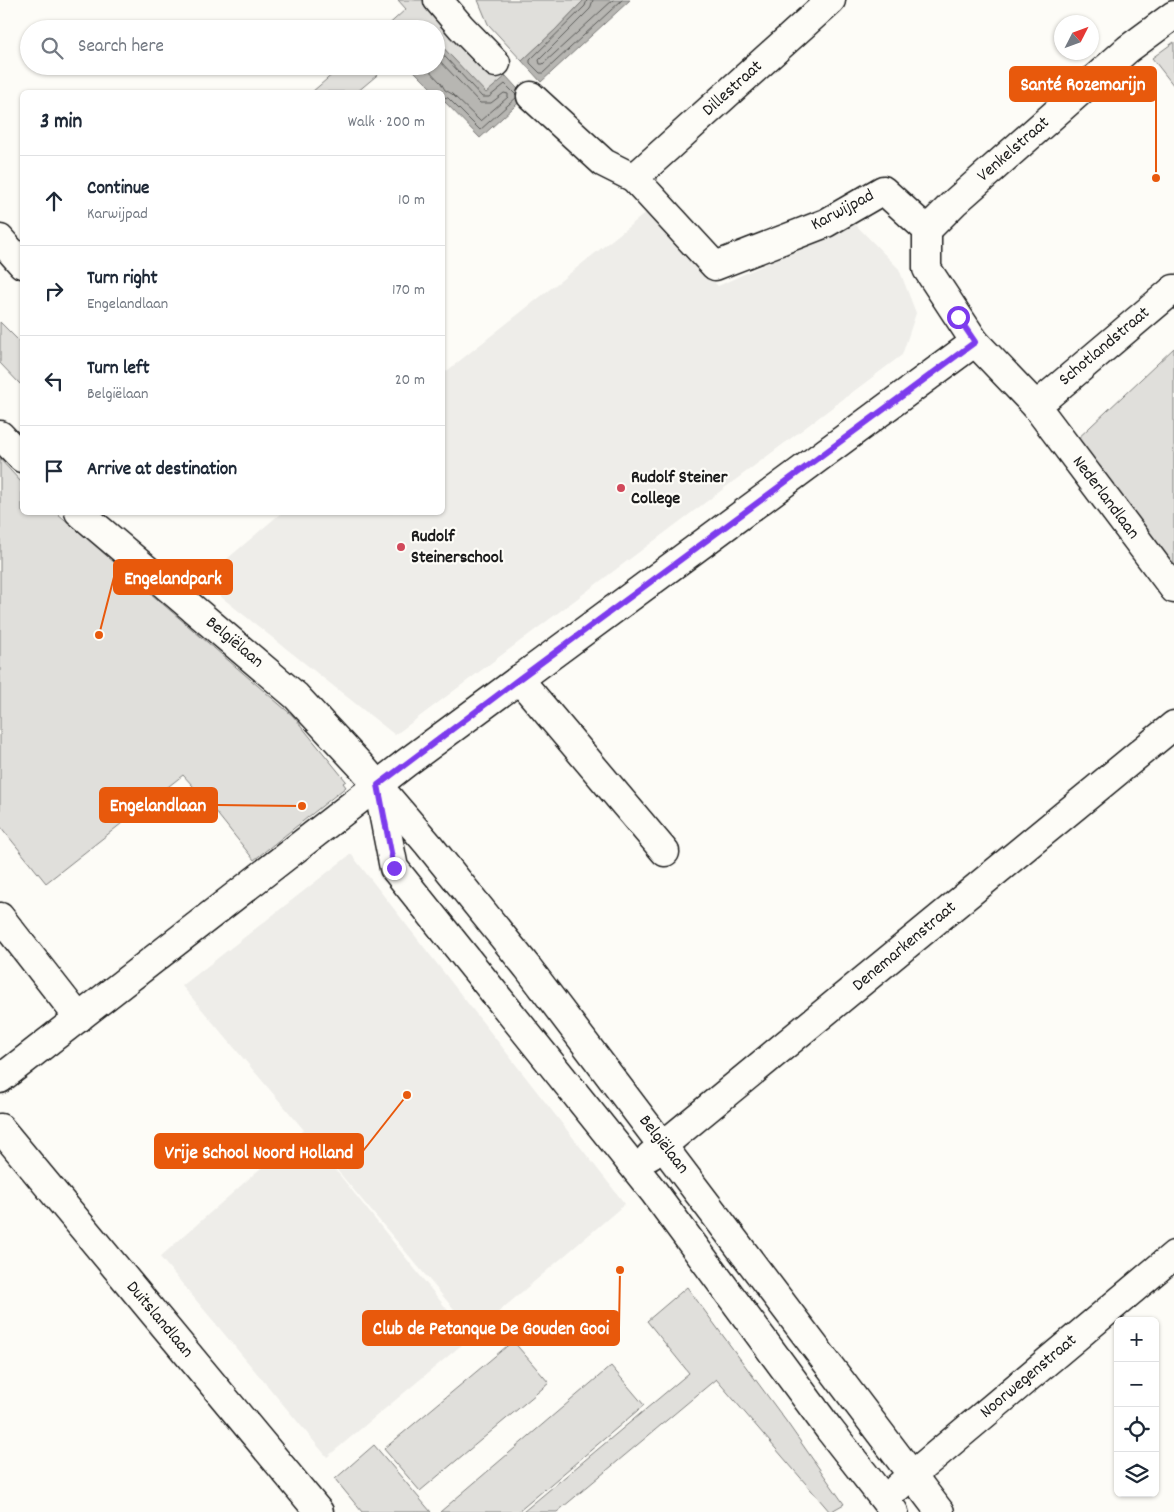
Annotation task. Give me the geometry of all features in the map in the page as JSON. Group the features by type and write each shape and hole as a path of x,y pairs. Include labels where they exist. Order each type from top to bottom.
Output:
{"street":[{"path":"438,0 496,63"},
{"name":"Dillestraat","path":"634,178 831,0"},
{"name":"Venkelstraat","path":"926,230 1128,49 1174,16"},
{"path":"531,96 604,163 634,178"},
{"name":"Karwijpad","path":"634,178 716,266 826,223 883,190 926,230"},
{"path":"926,230 927,269 975,342 1036,406"},
{"path":"0,239 20,262"},
{"name":"Schotlandstraat","path":"1036,406 1174,289"},
{"path":"0,1079 378,785 975,342"},
{"name":"Nederlandlaan","path":"1036,406 1174,590"},
{"name":"Belgiëlaan","path":"83,515 296,696 378,785 528,968 940,1512"},
{"path":"519,679 665,852"},
{"name":"Denemarkenstraat","path":"635,1168 1174,725"},
{"name":"Belgiëlaan","path":"378,785 394,868 635,1168 829,1429 889,1505"},
{"path":"0,917 79,1018"},
{"name":"Duitslandlaan","path":"0,1128 319,1512"},
{"name":"Noorwegenstraat","path":"889,1505 913,1476 1174,1255"}],"shaded area":[{"path":"398,0 446,0 450,14 506,76 486,94 445,50 445,20 394,20 406,9"},
{"path":"478,0 584,0 522,61 488,24"},
{"path":"1174,42 1174,86 1152,58"},
{"path":"332,75 377,75 359,90 314,90"},
{"name":"Rudolf Steiner College","path":"647,212 718,286 854,223 899,269 916,313 902,355 395,735 201,581 279,515 445,515 445,372"},
{"path":"0,322 20,342 20,384 0,363"},
{"path":"1174,348 1174,574 1074,442"},
{"path":"0,459 20,481 20,515 59,515 293,716 346,781 343,783 346,787 254,860 211,806 183,775 46,883 0,826"},
{"path":"351,854 625,1204 474,1333 310,1138 470,1338 327,1457 160,1257 304,1130 182,986"},
{"path":"687,1287 786,1421 844,1504 830,1512 716,1379 557,1512 523,1512 689,1373 647,1321"},
{"path":"513,1341 549,1383 420,1491 384,1449"},
{"path":"611,1366 644,1405 518,1512 440,1512"},
{"path":"374,1445 431,1512 362,1512 335,1479"}],"water":[{"path":"584,0 630,0 541,82 522,61"},
{"path":"445,50 486,93 506,76 525,97 480,138 445,102 445,90 433,90 418,75 445,75"}],"place":[{"name":"Santé Rozemarijn","path":"1156,178"},
{"name":"Rudolf Steiner College","path":"621,488"},
{"name":"Rudolf Steinerschool","path":"401,547"},
{"name":"Engelandpark","path":"99,635"},
{"name":"Engelandlaan","path":"302,806"},
{"name":"Vrije School Noord Holland","path":"407,1095"},
{"name":"Club de Petanque De Gouden Gooi","path":"620,1270"}],"route":[{"path":"394,868 378,785 975,342 958,317"}]}
